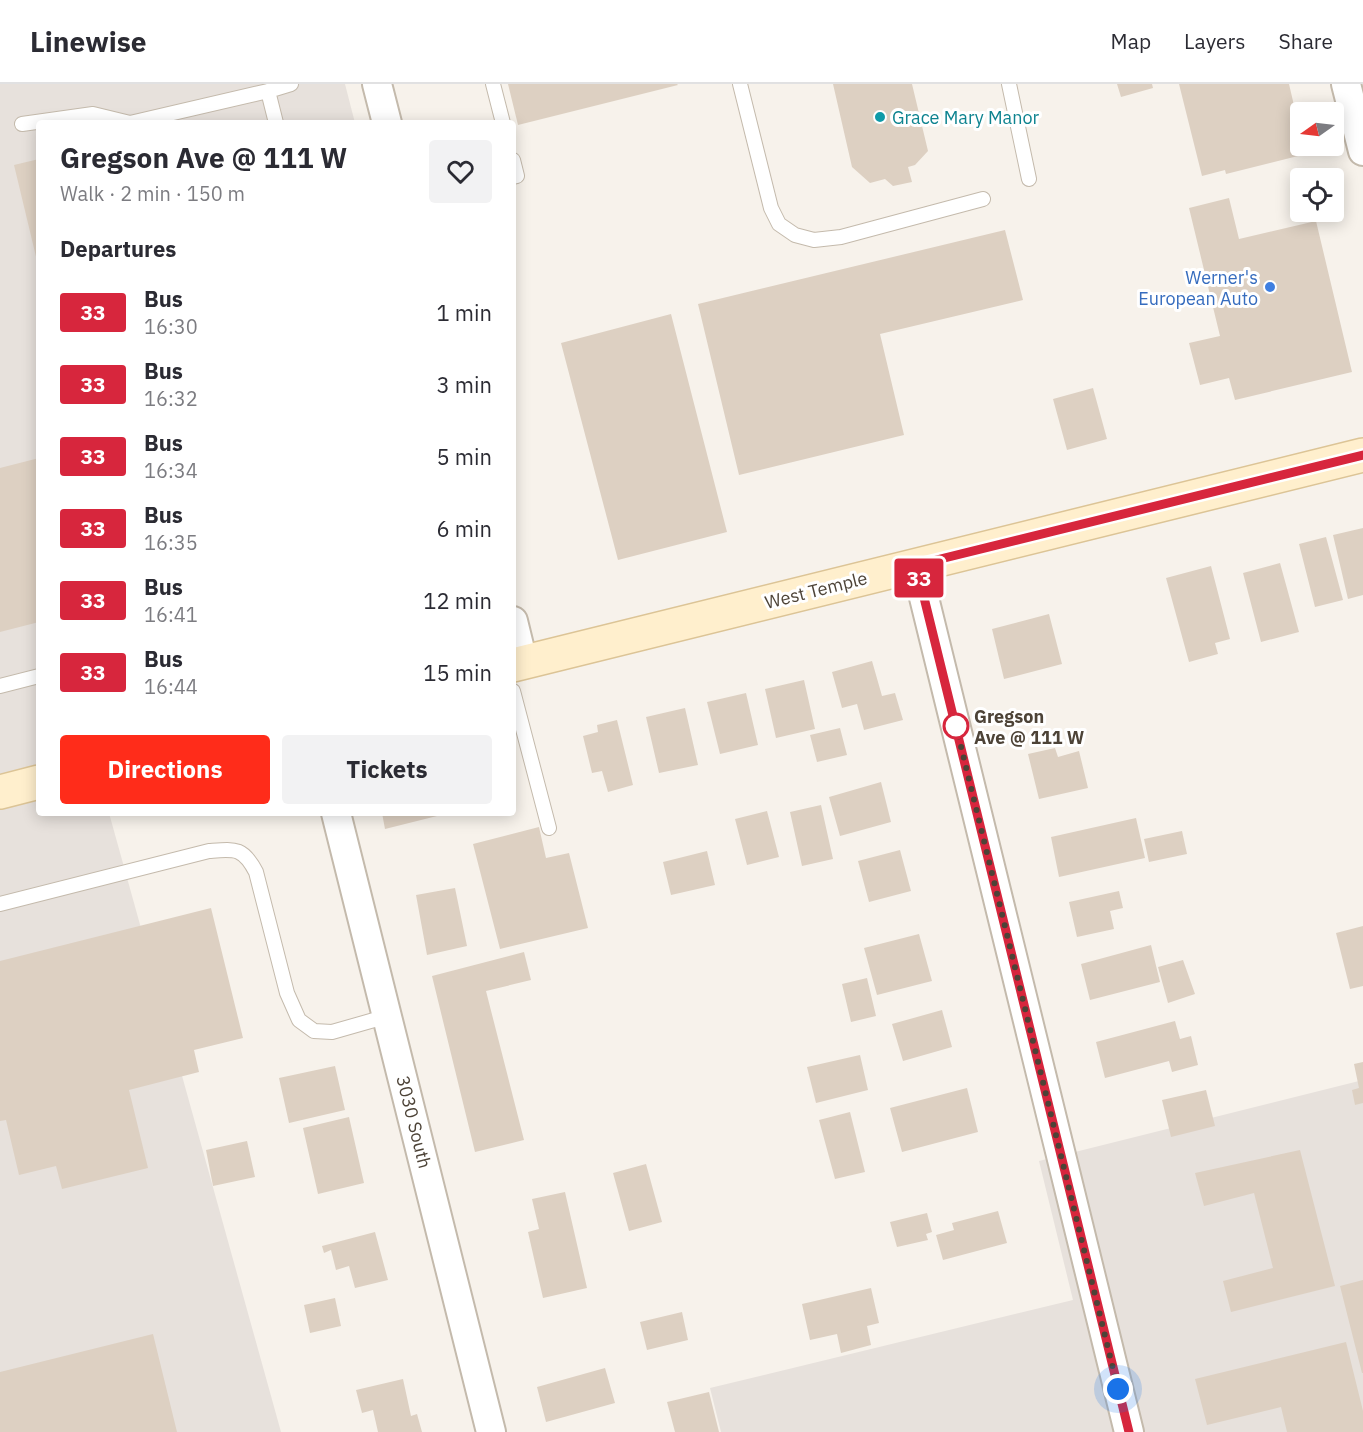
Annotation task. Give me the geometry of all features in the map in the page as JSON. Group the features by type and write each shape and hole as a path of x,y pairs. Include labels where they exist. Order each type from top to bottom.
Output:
{"street":[{"path":"377,84 386,120"},
{"path":"1346,84 1363,151"},
{"name":"West Temple","path":"516,672 916,565 1363,455"},
{"path":"916,565 1129,1432"},
{"path":"0,792 36,783"},
{"name":"3030 South","path":"337,816 491,1432"}],"lane":[{"path":"143,120 291,84"},
{"path":"493,84 502,120"},
{"path":"740,84 771,208 779,224 795,235 814,240 841,237 983,199"},
{"path":"1009,84 1029,179"},
{"path":"268,91 275,120"},
{"path":"50,120 93,114 118,120"},
{"path":"22,124 36,122"},
{"path":"516,672 549,828"},
{"path":"0,686 36,677"},
{"path":"0,904 209,852 239,850 248,857 256,872 287,993 299,1020 315,1031 332,1032 388,1016"}],"shaded area":[{"path":"0,84 345,84 354,120 36,120 36,816 110,816 281,1432 0,1432"},
{"path":"1363,1080 1363,1432 721,1432 710,1388 1073,1300 1039,1161"}],"building":[{"path":"508,84 677,84 678,85 518,125"},
{"name":"Grace Mary Manor","path":"833,84 912,84 928,151 915,165 908,167 912,182 893,186 885,179 870,183 852,167"},
{"path":"1117,84 1152,84 1153,88 1121,97"},
{"path":"1179,84 1289,84 1293,102 1290,102 1290,156 1298,156 1226,174 1225,170 1202,176"},
{"path":"36,160 36,257 14,165"},
{"name":"Werner's European Auto","path":"1229,198 1239,239 1316,222 1352,372 1235,400 1229,378 1200,385 1189,343 1220,336 1189,208"},
{"path":"1005,230 1023,300 880,334 904,435 739,475 698,304"},
{"path":"671,314 727,532 618,560 561,343"},
{"path":"1093,388 1107,439 1067,450 1053,399"},
{"path":"36,459 36,623 0,632 0,468"},
{"path":"1363,528 1363,595 1348,599 1333,535"},
{"path":"1326,537 1343,600 1315,607 1299,544"},
{"path":"1280,563 1299,632 1261,642 1243,573"},
{"path":"1211,566 1230,639 1215,643 1218,654 1189,662 1166,578"},
{"path":"1049,614 1062,664 1004,679 992,629"},
{"path":"872,661 882,696 895,693 903,720 864,730 857,704 842,708 832,672"},
{"path":"804,680 815,729 776,738 765,689"},
{"path":"746,693 758,745 720,754 707,702"},
{"path":"685,708 698,765 659,773 646,717"},
{"path":"617,720 633,785 608,792 602,771 592,773 583,736 598,732 597,725"},
{"path":"840,728 847,755 817,762 810,735"},
{"path":"1055,748 1058,757 1079,751 1088,788 1039,799 1028,754"},
{"path":"881,782 891,822 840,836 829,797"},
{"path":"821,805 833,859 802,866 790,812"},
{"path":"767,811 779,857 747,865 735,819"},
{"path":"383,816 437,816 385,829"},
{"path":"1136,818 1145,858 1059,877 1051,837"},
{"path":"539,827 546,858 569,853 588,928 500,949 473,844"},
{"path":"1182,831 1187,854 1149,862 1144,839"},
{"path":"900,850 911,891 869,902 858,861"},
{"path":"707,851 715,885 671,895 663,862"},
{"path":"455,888 467,946 427,955 416,895"},
{"path":"1119,891 1123,908 1110,911 1114,929 1077,937 1069,902"},
{"path":"211,908 243,1038 194,1050 199,1072 129,1090 148,1168 62,1189 56,1166 19,1175 6,1120 0,1121 0,961"},
{"path":"1363,926 1363,986 1350,989 1336,933"},
{"path":"919,934 932,981 877,995 864,948"},
{"path":"1151,945 1160,982 1090,1000 1081,964"},
{"path":"524,952 531,980 486,991 524,1140 475,1152 432,976"},
{"path":"1183,960 1195,994 1168,1003 1158,967"},
{"path":"867,978 876,1016 851,1022 842,984"},
{"path":"942,1010 952,1047 903,1061 892,1024"},
{"path":"1175,1021 1180,1039 1191,1036 1198,1065 1172,1072 1169,1061 1105,1078 1096,1042"},
{"path":"860,1055 868,1090 816,1103 807,1067"},
{"path":"1363,1062 1363,1103 1355,1105 1352,1090 1359,1088 1354,1064"},
{"path":"335,1066 345,1110 289,1123 279,1078"},
{"path":"967,1088 978,1132 902,1152 890,1108"},
{"path":"1206,1090 1215,1126 1171,1137 1162,1100"},
{"path":"850,1112 865,1172 835,1179 819,1120"},
{"path":"349,1117 364,1183 318,1194 303,1128"},
{"path":"247,1141 255,1177 213,1186 206,1150"},
{"path":"1300,1150 1335,1286 1231,1312 1223,1281 1273,1268 1254,1193 1204,1206 1195,1173"},
{"path":"646,1164 662,1222 629,1231 613,1173"},
{"path":"565,1192 587,1288 543,1298 528,1232 539,1229 532,1199"},
{"path":"998,1211 1007,1243 943,1260 936,1235 954,1230 952,1223"},
{"path":"927,1213 932,1232 926,1234 928,1240 897,1247 890,1222"},
{"path":"375,1232 388,1280 355,1288 349,1266 336,1270 331,1250 324,1253 322,1246"},
{"path":"1363,1280 1363,1373 1362,1373 1340,1286"},
{"path":"871,1288 879,1323 867,1326 871,1345 841,1353 837,1334 810,1340 802,1304"},
{"path":"335,1298 341,1326 310,1333 304,1305"},
{"path":"682,1312 688,1340 647,1350 640,1322"},
{"path":"153,1334 177,1432 0,1432 0,1372"},
{"path":"1346,1342 1363,1411 1363,1432 1287,1432 1281,1407 1207,1425 1195,1379"},
{"path":"605,1368 615,1403 546,1422 537,1387"},
{"path":"403,1379 411,1416 417,1414 422,1432 378,1432 373,1410 362,1413 356,1390"},
{"path":"709,1392 719,1432 675,1432 667,1402"}],"bus line":[{"name":"33","path":"1129,1432 916,565 1363,455"}],"place":[{"name":"Grace Mary Manor","path":"880,117"},
{"name":"Werner's European Auto","path":"1270,287"},
{"name":"Gregson Ave @ 111 W","path":"956,726"}],"route":[{"path":"956,726 1118,1389"}]}
